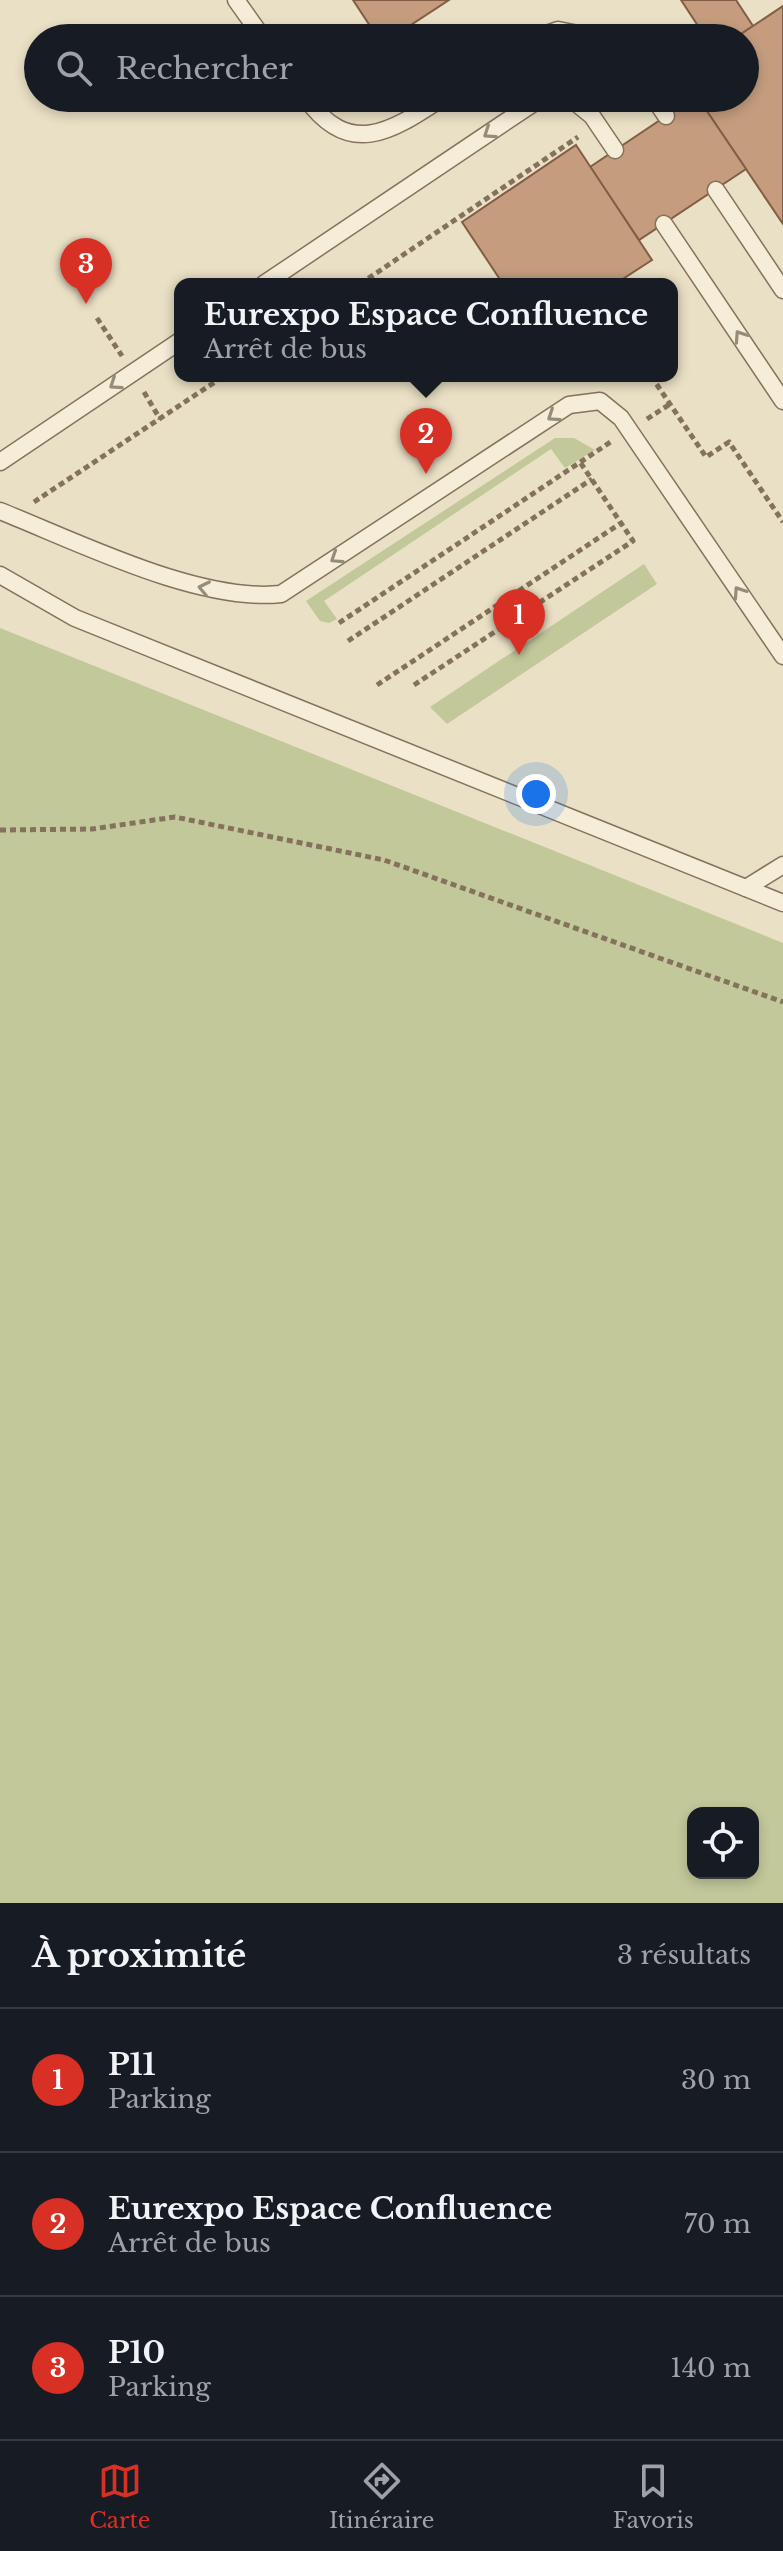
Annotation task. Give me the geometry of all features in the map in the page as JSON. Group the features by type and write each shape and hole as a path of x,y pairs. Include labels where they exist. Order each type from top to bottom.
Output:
{"lane":[{"path":"236,0 253,24"},
{"path":"319,112 330,124 365,134 392,130 420,112"},
{"path":"273,278 520,112"},
{"path":"585,112 615,150"},
{"path":"663,112 666,116"},
{"path":"716,190 783,290"},
{"path":"664,224 783,401"},
{"path":"0,462 174,345"},
{"path":"6,513 188,584 252,597 281,594 569,405 600,401 609,405 629,430 783,656"},
{"path":"0,575 75,618 783,903"},
{"path":"746,888 783,865"}],"path":[{"path":"369,278 597,124"},
{"path":"6,513 214,382"},
{"path":"655,382 706,457 729,442 783,522"},
{"path":"339,623 670,404"},
{"path":"414,685 633,541 580,462"},
{"path":"348,641 592,479"},
{"path":"377,685 621,523"},
{"path":"0,830 92,829 175,817 384,860 783,1002"}],"green space":[{"path":"555,438 574,438 595,450 565,468 551,449 324,601 337,619 329,623 320,621 306,601"},
{"path":"644,564 657,584 447,724 430,707"},
{"path":"0,628 783,943 783,1903 0,1903"}],"building":[{"path":"353,0 449,0 412,24 369,24"},
{"path":"681,0 736,0 752,24 697,24"},
{"path":"783,6 783,224 707,112 759,112 759,24 756,24"},
{"path":"672,112 707,112 746,169 639,240 590,167"},
{"path":"576,145 652,260 624,278 499,278 462,222"}],"place":[{"name":"P10","path":"86,304"},
{"name":"Eurexpo Espace Confluence","path":"426,474"},
{"name":"P11","path":"519,655"}]}
